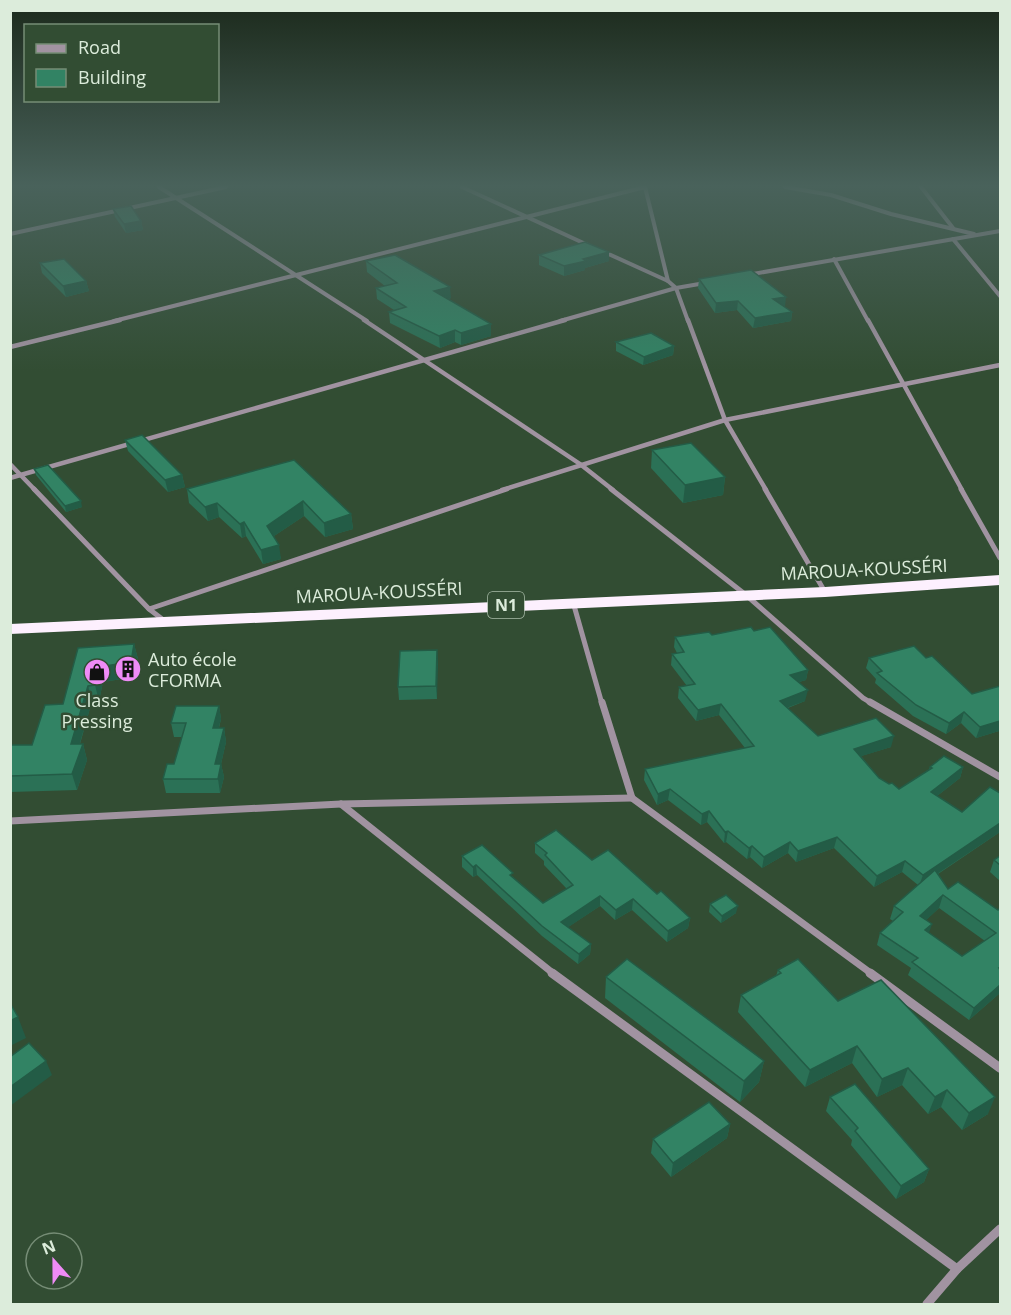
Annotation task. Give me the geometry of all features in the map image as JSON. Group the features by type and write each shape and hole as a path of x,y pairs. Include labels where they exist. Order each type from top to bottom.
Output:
{"highway":[{"name":"MAROUA-KOUSSÉRI","path":"10,629 825,592 1000,580"}],"street":[{"path":"255,248 427,360 580,464 746,595 863,698 1000,777"},
{"path":"10,347 404,248"},
{"path":"596,248 669,281 676,288 725,420 825,592"},
{"path":"661,248 669,281"},
{"path":"744,276 897,248"},
{"path":"961,248 1000,296"},
{"path":"834,259 901,384 1000,558"},
{"path":"10,478 676,288 710,282"},
{"path":"149,609 580,464 725,420 1000,365"},
{"path":"10,464 149,609 166,622"},
{"path":"573,602 622,772 632,798 1000,1068"},
{"path":"10,821 341,804 632,798"},
{"path":"341,804 583,997 957,1269"},
{"path":"927,1305 957,1269 1000,1229"}],"building":[{"path":"562,248 600,248 609,252 564,266 539,255"},
{"path":"395,255 450,287 434,291 491,324 461,333 455,330 439,336 389,312 406,307 376,288 397,283 366,261"},
{"path":"64,259 86,281 63,286 40,263"},
{"path":"751,270 786,297 773,299 792,312 755,318 738,301 716,303 699,279"},
{"path":"651,333 674,346 644,357 616,342"},
{"path":"142,435 182,475 165,480 125,440"},
{"path":"691,443 725,477 685,485 652,450"},
{"path":"294,460 351,514 324,523 303,501 267,526 279,545 261,550 244,522 240,524 217,503 205,507 187,489"},
{"path":"48,465 81,501 65,506 34,469"},
{"path":"751,627 754,631 770,627 808,670 790,675 808,690 780,701 818,736 876,718 894,736 854,749 879,778 889,784 892,783 899,789 932,768 930,767 944,756 963,767 931,792 962,812 990,787 1000,793 1000,823 923,875 905,861 877,876 837,837 798,851 790,842 764,857 752,846 749,848 728,831 725,832 709,811 702,814 670,789 658,794 645,769 754,746 721,704 698,710 679,687 695,684 672,654 684,652 675,637 709,632 712,635"},
{"path":"134,644 131,662 99,667 95,685 88,686 71,744 83,744 72,774 10,776 10,745 32,745 45,705 63,704 78,648"},
{"path":"914,646 926,658 932,656 972,694 1000,686 1000,721 980,727 964,712 949,723 916,705 877,673 882,671 869,658"},
{"path":"437,650 436,686 398,687 400,651"},
{"path":"176,706 219,706 213,728 224,728 215,764 221,764 218,779 163,779 167,764 174,764 186,723 171,723"},
{"path":"556,830 592,860 608,850 657,894 661,891 690,918 668,931 633,899 616,910 600,896 561,922 591,944 579,954 542,926 476,865 473,867 462,856 482,845 513,873 510,875 543,903 573,885 545,855 547,853 535,843"},
{"path":"1000,856 1000,865 994,860"},
{"path":"935,870 948,889 958,882 998,910 1000,908 1000,985 974,1008 912,962 918,958 880,933 903,912 894,906","holes":["943,895 996,933 962,956 925,930 932,924 920,916"]},
{"path":"726,895 738,906 722,916 710,904"},
{"path":"627,959 764,1061 744,1081 606,977"},
{"path":"798,959 838,1001 881,980 995,1097 969,1113 947,1090 935,1097 908,1068 882,1079 857,1046 810,1070 741,995 781,973 778,970"},
{"path":"10,1003 18,1017 10,1021"},
{"path":"29,1043 46,1061 10,1087 10,1057"},
{"path":"855,1084 929,1169 901,1186 855,1131 858,1128 830,1097"},
{"path":"709,1102 730,1124 673,1163 653,1139"}],"place":[{"name":"Auto école CFORMA","path":"128,669"},
{"name":"Class Pressing","path":"97,672"}]}
